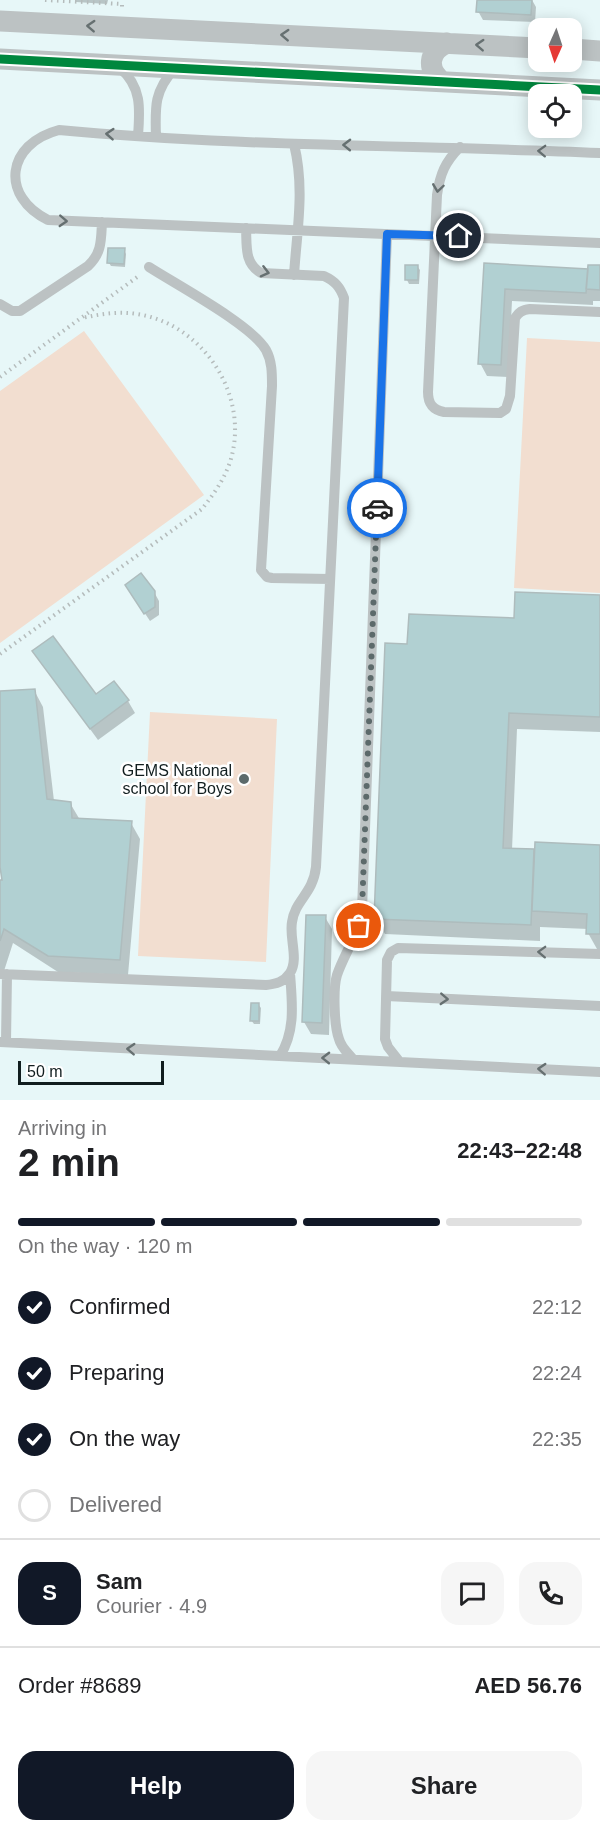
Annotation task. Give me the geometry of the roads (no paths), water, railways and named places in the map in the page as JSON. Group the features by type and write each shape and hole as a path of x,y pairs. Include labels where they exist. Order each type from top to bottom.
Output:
{"street":[{"path":"0,21 528,47"},
{"path":"443,82 436,77 431,61 439,46 447,43"},
{"path":"582,50 600,51"},
{"path":"0,59 600,90"}],"lane":[{"path":"117,66 128,75 136,87 140,100 138,136"},
{"path":"156,137 157,96 164,80 176,68"},
{"path":"600,153 460,147 294,144 59,130 44,134 31,142 21,154 16,168 15,184 21,200 33,213 48,220 600,243"},
{"path":"294,144 301,192 294,275"},
{"path":"460,147 447,160 439,176 432,268 433,304 428,400 431,406 437,411 500,413 506,409 510,396 515,318 518,313 530,309 600,312"},
{"path":"0,304 12,311 20,311 88,266 94,261 100,247 102,222"},
{"path":"246,228 248,261 254,268 261,273 324,276 340,288 344,298 315,880 293,915 291,923 294,960 290,973 292,1030 280,1056"},
{"path":"351,1058 341,1046 336,1030 336,977 359,926 362,910 387,234"},
{"path":"150,267 256,336 266,351 272,368 272,386 261,570 267,577 272,578 330,579"},
{"path":"399,1061 385,1039 387,960 391,952 398,948 600,954"},
{"path":"290,973 284,980 266,985 4,974 3,1042 600,1072"},
{"path":"386,996 600,1006"}],"place":[{"name":"GEMS National school for Boys","path":"244,779"}]}
